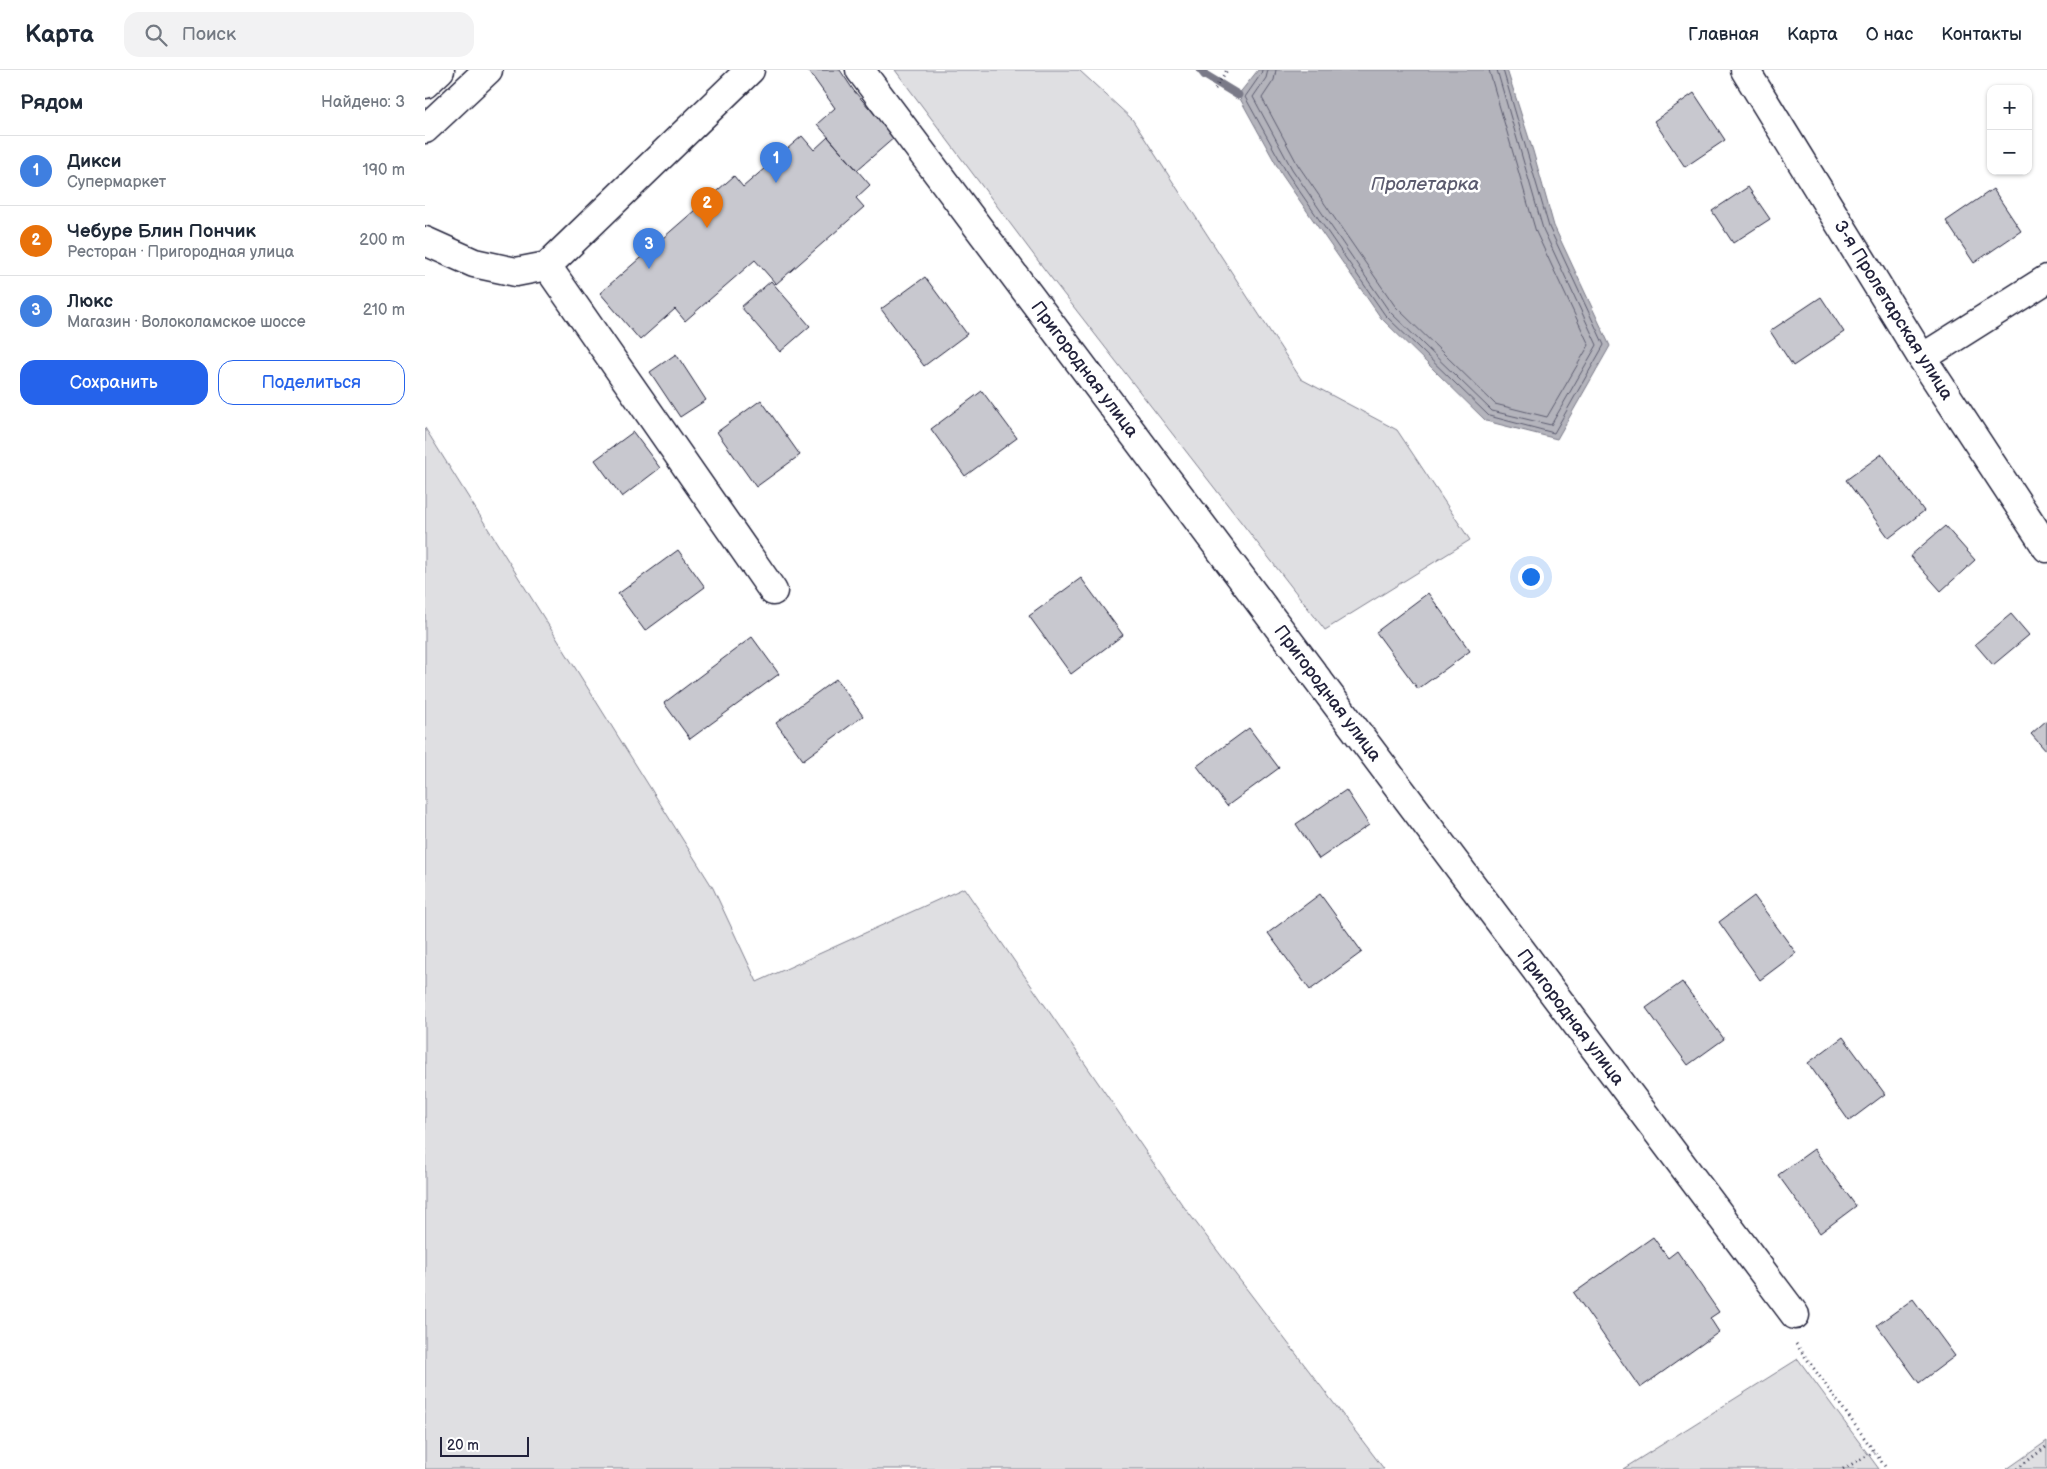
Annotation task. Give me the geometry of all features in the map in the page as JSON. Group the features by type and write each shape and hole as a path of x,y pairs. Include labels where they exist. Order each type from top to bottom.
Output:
{"street":[{"path":"425,84 440,70"},
{"path":"425,129 488,70"},
{"path":"425,241 474,263 516,272 547,266 750,70"},
{"name":"Пригородная улица","path":"860,70 1795,1316"},
{"name":"3-я Пролетарская улица","path":"1745,70 1922,358 2047,548"},
{"path":"547,266 773,591"},
{"path":"1922,358 2047,279"}],"path":[{"path":"1215,89 1227,70"},
{"path":"1795,1316 1791,1334 1794,1340 1887,1469"},
{"path":"2017,1469 2047,1446"},
{"path":"1843,1469 1874,1452"}],"shaded area":[{"path":"895,70 1079,70 1132,119 1301,379 1397,430 1470,540 1325,630 1045,270"},
{"path":"425,428 713,888 757,982 964,888 1181,1203 1384,1469 425,1469"},
{"path":"1798,1359 1879,1469 1623,1469"},
{"path":"2047,1441 2047,1469 2007,1469"}],"water":[{"name":"Пролетарка","path":"1258,70 1507,70 1533,151 1554,226 1610,346 1557,439 1486,421 1381,318 1282,175 1238,95"}],"building":[{"path":"808,70 840,70 854,91 895,137 857,170 817,124 835,108"},
{"path":"1694,93 1725,140 1685,167 1654,121"},
{"path":"802,136 814,150 828,137 857,170 870,185 856,198 864,207 776,284 755,260 685,321 675,309 640,340 600,293 734,176 743,187"},
{"path":"1748,187 1770,219 1733,243 1712,211"},
{"path":"1993,189 2021,231 1974,263 1946,221"},
{"path":"925,277 967,334 924,366 881,309"},
{"path":"771,281 810,326 780,352 741,307"},
{"path":"1821,297 1844,332 1793,366 1770,331"},
{"path":"676,354 706,400 680,417 650,372"},
{"path":"982,391 1017,438 965,476 931,429"},
{"path":"761,400 800,455 756,487 717,432"},
{"path":"633,432 660,468 622,497 595,460"},
{"path":"1882,454 1924,511 1889,538 1846,480"},
{"path":"1945,526 1975,560 1941,591 1910,556"},
{"path":"678,550 705,587 645,631 618,594"},
{"path":"1081,578 1123,635 1071,674 1029,616"},
{"path":"1428,593 1470,651 1418,689 1376,632"},
{"path":"2011,614 2029,635 1993,665 1975,644"},
{"path":"752,637 779,674 690,739 664,703"},
{"path":"836,679 863,716 803,760 776,723"},
{"path":"2047,720 2047,752 2031,734"},
{"path":"1249,728 1279,768 1227,806 1197,766"},
{"path":"1346,790 1369,825 1319,859 1296,824"},
{"path":"1320,894 1362,952 1310,990 1268,933"},
{"path":"1754,896 1796,953 1760,980 1719,922"},
{"path":"1682,982 1724,1039 1688,1065 1646,1008"},
{"path":"1843,1037 1885,1094 1849,1121 1808,1063"},
{"path":"1814,1149 1856,1206 1820,1233 1778,1175"},
{"path":"1653,1237 1668,1258 1677,1251 1719,1312 1710,1318 1719,1332 1640,1388 1574,1293"},
{"path":"1913,1299 1955,1356 1919,1383 1877,1325"}],"waterway":[{"path":"1201,70 1205,75 1238,95"}],"place":[{"name":"Дикси","path":"776,183"},
{"name":"Чебуре Блин Пончик","path":"707,228"},
{"name":"Люкс","path":"649,269"}]}
